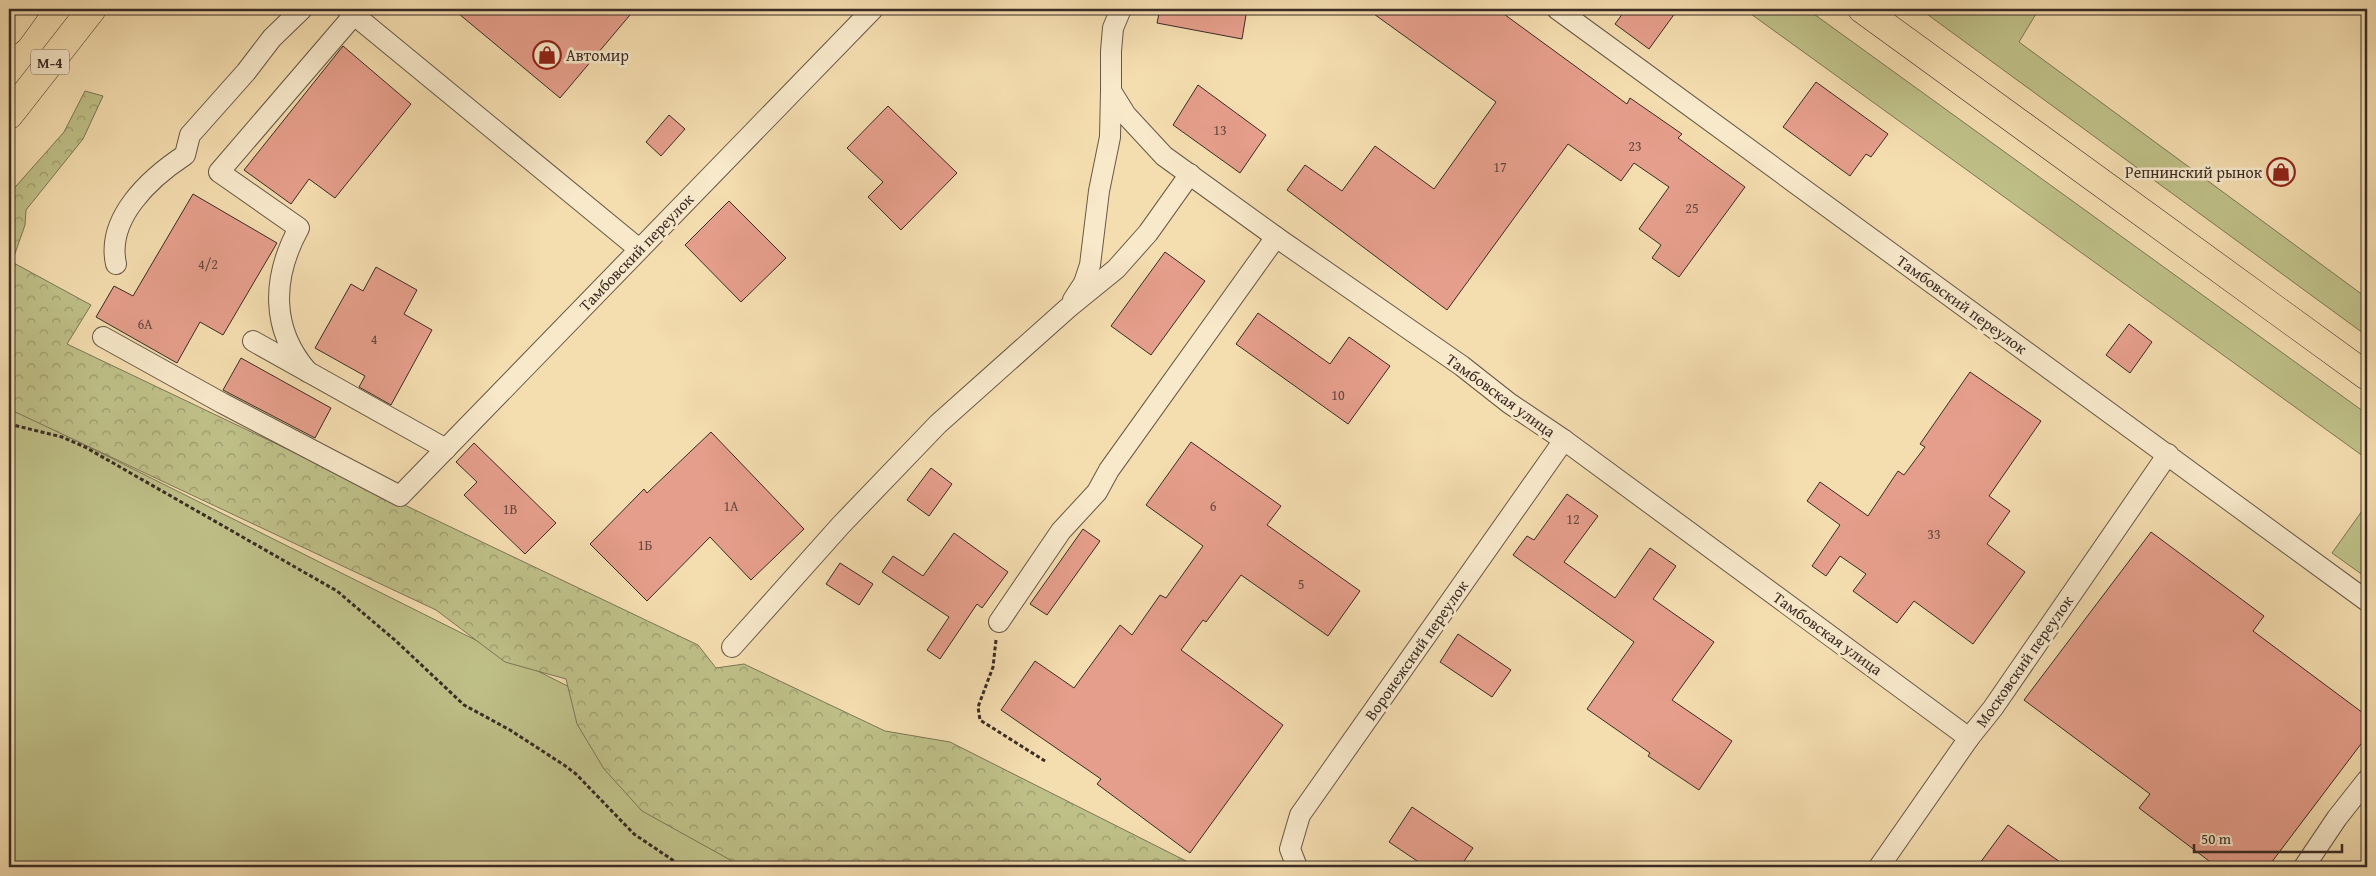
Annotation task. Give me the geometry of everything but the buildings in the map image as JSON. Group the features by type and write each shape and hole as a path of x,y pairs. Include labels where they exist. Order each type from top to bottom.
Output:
{"highway":[{"path":"9,31 25,9"},
{"name":"М-4","path":"9,115 92,9"},
{"path":"1862,9 2367,376"}],"street":[{"path":"116,264 114,252 118,229 131,204 166,167 184,155 190,135 246,72 272,38 302,9"},
{"name":"Тамбовский переулок","path":"103,337 230,408 400,496 873,9"},
{"path":"1068,308 1084,283 1090,265 1099,191 1110,137 1111,51 1113,28 1120,9"},
{"name":"Тамбовский переулок","path":"1556,9 2367,601"},
{"path":"308,372 291,350 280,316 279,279 291,243 300,228 219,172 353,11 639,249"},
{"name":"Тамбовская улица","path":"1111,91 1126,115 1164,156 1276,237 1462,366 1509,403 1564,440 1969,738"},
{"path":"732,647 903,458 1068,308 1116,269 1148,233 1190,174"},
{"path":"999,622 1061,531 1097,492 1109,470 1276,237"},
{"path":"253,341 446,449"},
{"name":"Воронежский переулок","path":"1297,867 1290,849 1300,815 1564,440"},
{"name":"Московский переулок","path":"1879,867 1969,738 1994,708 2168,454"},
{"path":"2304,867 2337,818 2367,780"}],"path":[{"path":"9,424 62,437 85,447 337,592 376,622 464,705 510,730 564,765 576,774 634,834 683,867"},
{"path":"999,622 992,667 978,707 980,720 1045,762"}],"green space":[{"path":"1744,9 1807,9 2367,414 2367,459"},
{"path":"1920,9 2039,9 2019,42 2367,298 2367,336"},
{"path":"85,91 103,96 83,139 26,210 25,225 12,262 91,305 67,344 698,645 716,668 744,664 885,731 950,742 1198,867 743,867 642,811 604,769 577,724 566,679 505,662 436,610 9,409 9,194 64,132"},
{"path":"9,407 930,867 9,867"},
{"path":"2367,504 2367,578 2332,553"}],"place":[{"name":"Автомир","path":"547,55"},
{"name":"Репнинский рынок","path":"2281,172"}]}
